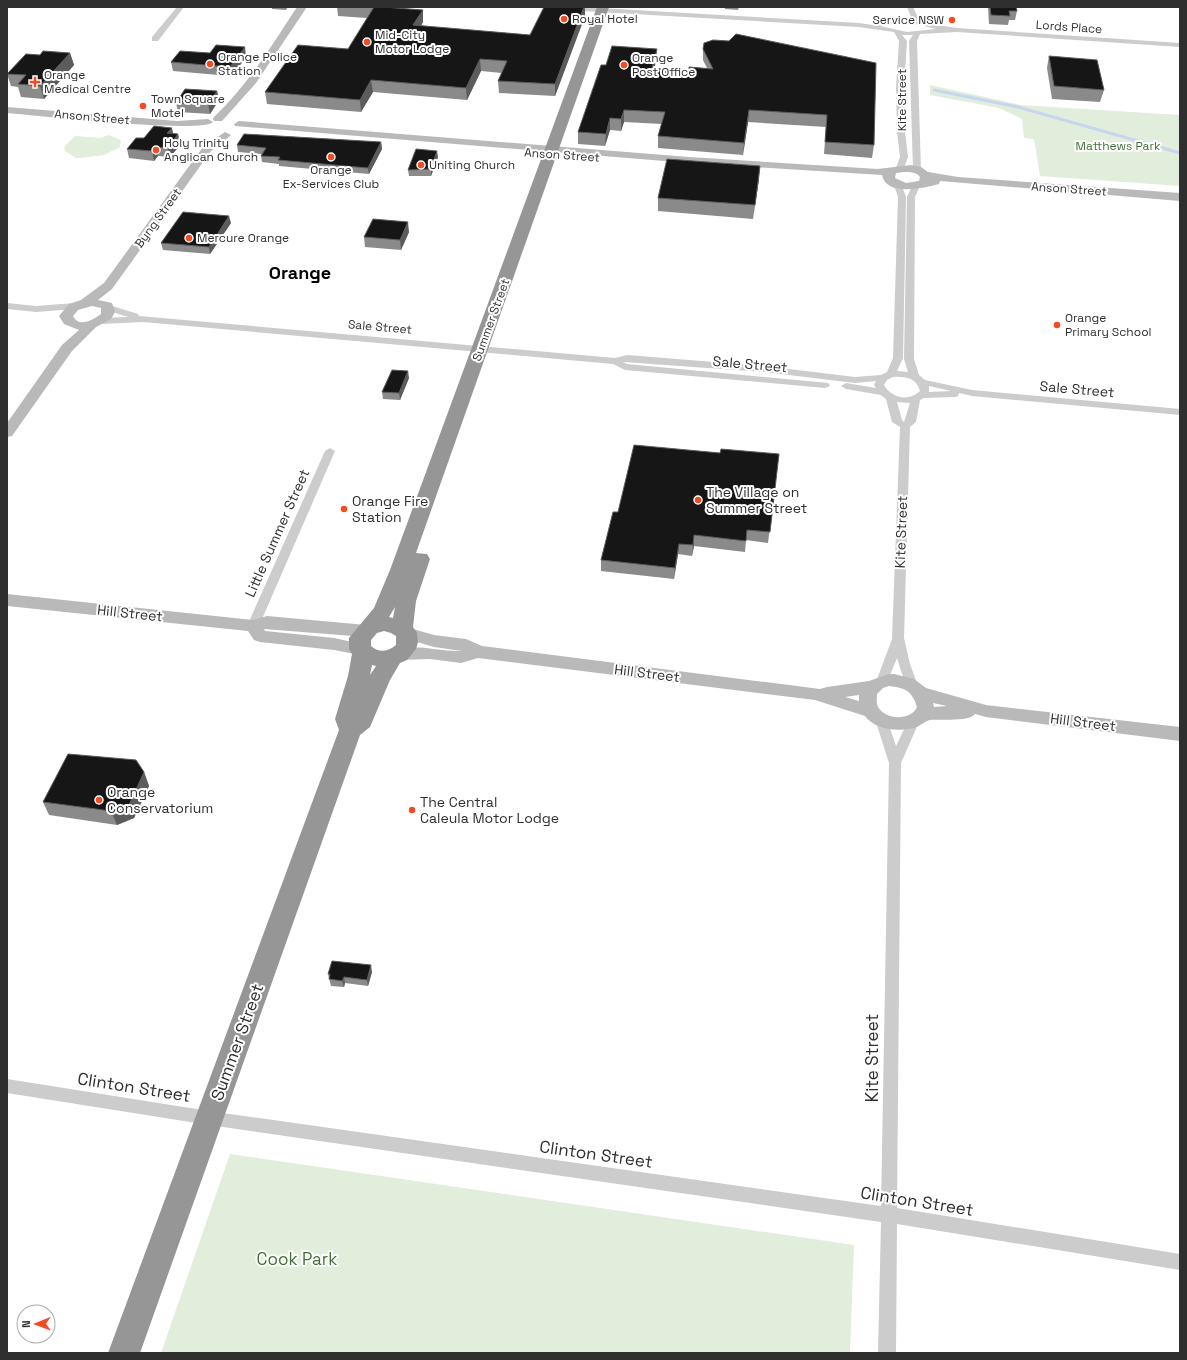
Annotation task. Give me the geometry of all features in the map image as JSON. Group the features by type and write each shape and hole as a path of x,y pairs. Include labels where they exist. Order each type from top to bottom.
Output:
{"highway":[{"name":"Summer Street","path":"404,631 403,614 412,580 488,350 609,9"},
{"name":"Summer Street","path":"350,730 346,719 359,676 365,640 383,610 392,590 488,350"},
{"path":"391,624 404,631 408,643 395,656 375,659 365,640 377,625 391,624"},
{"name":"Summer Street","path":"124,1353 350,730 362,721 379,679 395,656"}],"street":[{"path":"155,39 181,7"},
{"path":"207,149 209,126 230,108 247,87 302,7"},
{"name":"Byng Street","path":"80,304 108,286 207,149 233,128 237,111 310,7"},
{"path":"546,7 609,9 686,16 700,15 919,28"},
{"path":"895,26 904,7"},
{"path":"910,7 919,28"},
{"path":"895,26 919,28"},
{"name":"Kite Street","path":"887,376 898,358 902,198 894,176 904,157 901,132 900,88 902,41 895,26"},
{"name":"Kite Street","path":"917,689 904,664 898,638 905,426 911,422 919,397 925,391 909,359 911,197 921,178 913,41 919,28"},
{"name":"Lords Place","path":"919,28 1180,45"},
{"name":"Anson Street","path":"7,110 209,126"},
{"path":"209,126 233,128"},
{"path":"209,126 233,128"},
{"name":"Anson Street","path":"233,128 894,176"},
{"path":"894,176 921,178"},
{"path":"894,176 921,178"},
{"name":"Anson Street","path":"921,178 1180,197"},
{"name":"Byng Street","path":"96,323 108,315 106,306 108,286"},
{"path":"67,348 70,321 68,312 80,304"},
{"path":"7,306 36,309 80,304 106,306"},
{"name":"Sale Street","path":"106,306 143,319"},
{"path":"36,309 70,321 96,323"},
{"name":"Sale Street","path":"96,323 143,319 615,361 626,358 757,369 855,380 903,374 972,393"},
{"path":"7,433 67,348 96,323"},
{"name":"Sale Street","path":"615,361 625,367 855,387 903,400 919,397 972,393 1180,412"},
{"path":"887,376 879,385 887,395 898,422 905,426"},
{"name":"Little Summer Street","path":"253,626 330,451"},
{"name":"Hill Street","path":"7,600 253,626"},
{"path":"253,626 260,636 334,644 365,640"},
{"name":"Hill Street","path":"404,631 434,641 466,645 478,652 815,694 876,715"},
{"name":"Kite Street","path":"877,684 898,638"},
{"name":"Hill Street","path":"395,656 430,654 461,657 478,652"},
{"path":"897,681 917,689 925,700 926,707 918,718 897,724 876,715 867,698 877,684 897,681"},
{"name":"Hill Street","path":"815,694 877,684"},
{"name":"Hill Street","path":"917,689 986,710 1180,734"},
{"name":"Hill Street","path":"918,718 986,710"},
{"name":"Kite Street","path":"876,715 895,763 887,1353"},
{"name":"Kite Street","path":"895,763 918,718"},
{"name":"Clinton Street","path":"7,1086 209,1118 890,1215 1180,1262"}],"green space":[{"name":"Matthews Park","path":"930,85 1021,105 1180,115 1180,186 1040,176 1034,139 1024,138 1022,119 999,108 930,95"},
{"path":"109,135 121,140 120,147 104,155 76,158 65,151 64,147 75,136 100,138"},
{"name":"Cook Park","path":"230,1154 854,1245 850,1353 161,1353"}],"building":[{"path":"374,7 423,10 413,25 530,35 544,7 584,7 555,84 498,81 507,61 480,59 466,88 371,80 360,100 265,92 298,45 348,49"},
{"path":"990,7 1016,7 1017,11 1009,11 1010,16 991,15"},
{"path":"736,34 876,63 874,145 825,142 827,115 749,110 744,143 658,136 665,112 624,110 621,119 610,118 606,134 578,132 601,65 606,65 612,46 657,49 652,68 689,71 689,67 713,69 703,49 704,43 713,40 729,41"},
{"path":"216,45 245,47 230,67 171,62 180,51 210,53"},
{"path":"43,51 70,53 40,86 18,84 26,75 7,74 26,54 40,55"},
{"path":"1049,56 1097,60 1104,90 1054,86"},
{"path":"185,89 217,91 208,104 176,103"},
{"path":"154,126 172,128 167,133 178,134 168,148 156,147 152,151 127,149 136,138 144,138"},
{"path":"244,134 381,142 368,168 278,160 280,157 261,156 266,148 237,145"},
{"path":"416,149 437,151 431,169 408,170"},
{"path":"667,159 760,166 755,205 658,198"},
{"path":"183,212 229,216 209,247 161,243"},
{"path":"373,219 408,222 400,240 364,237"},
{"path":"392,370 408,371 399,393 382,392"},
{"name":"The Village on Summer Street","path":"634,445 720,453 721,449 779,454 770,532 747,530 746,541 694,535 693,545 679,544 675,568 601,560 613,512 618,512"},
{"name":"Orange Conservatorium","path":"68,754 136,760 144,772 129,805 111,811 43,802"},
{"path":"332,961 371,965 367,980 344,977 342,981 329,979 330,974 328,974"}],"waterway":[{"path":"934,90 1018,107 1180,153"}],"place":[{"name":"Royal Hotel","path":"564,19"},
{"name":"Service NSW","path":"952,20"},
{"name":"Mid-City Motor Lodge","path":"367,42"},
{"name":"Orange Police Station","path":"210,64"},
{"name":"Orange Post Office","path":"624,65"},
{"name":"Orange Medical Centre","path":"35,82"},
{"name":"Town Square Motel","path":"143,106"},
{"name":"Holy Trinity Anglican Church","path":"156,150"},
{"name":"Orange Ex-Services Club","path":"331,157"},
{"name":"Uniting Church","path":"421,165"},
{"name":"Mercure Orange","path":"189,238"},
{"name":"Orange Primary School","path":"1057,325"},
{"name":"The Village on Summer Street","path":"698,500"},
{"name":"Orange Fire Station","path":"344,509"},
{"name":"Orange Conservatorium","path":"99,800"},
{"name":"The Central Caleula Motor Lodge","path":"412,810"}],"district":[{"name":"Orange","path":"300,272"}]}
